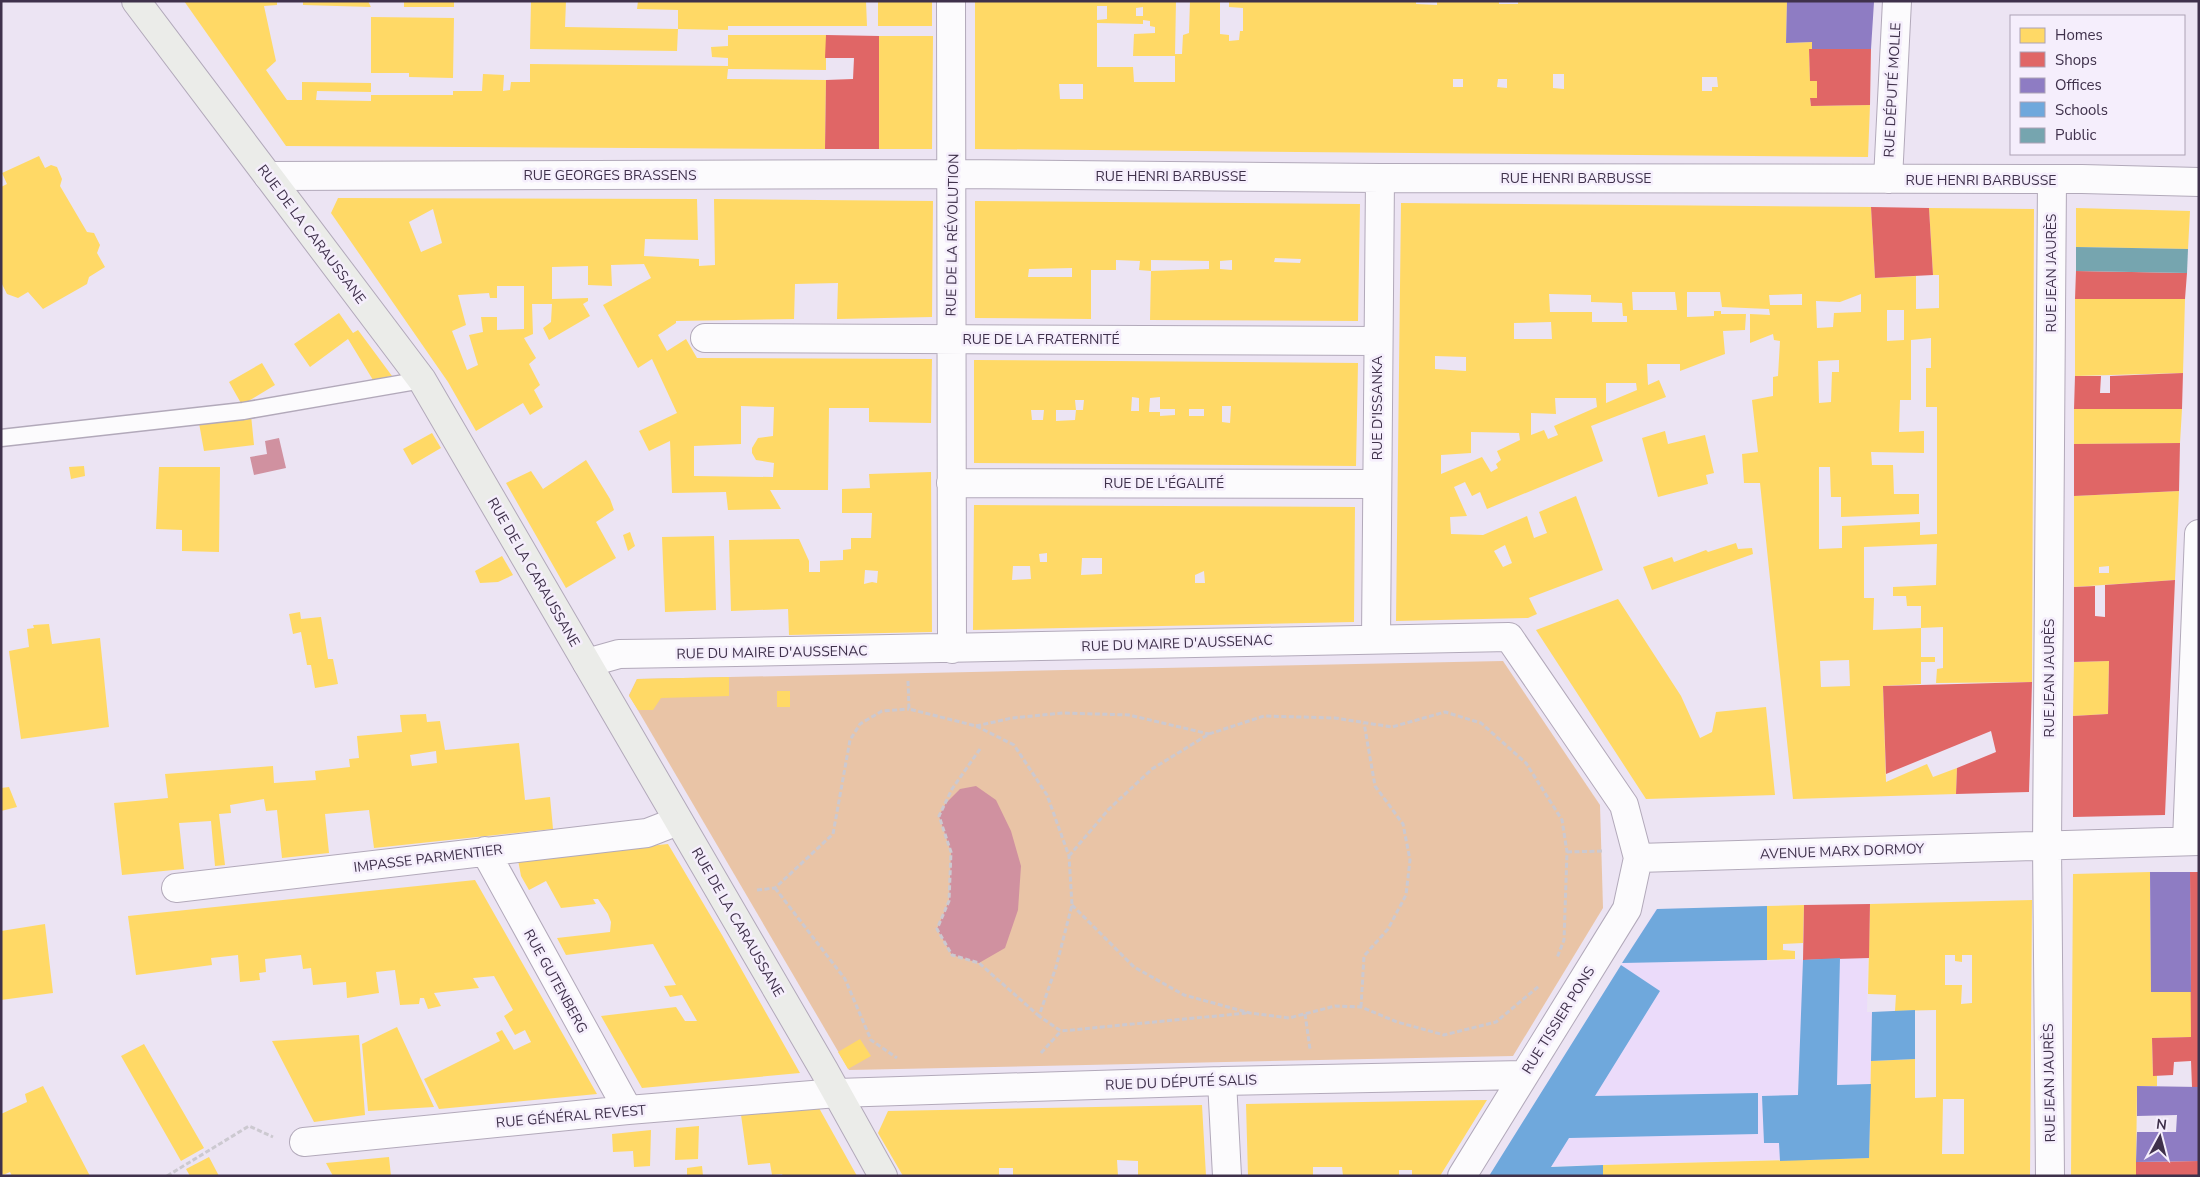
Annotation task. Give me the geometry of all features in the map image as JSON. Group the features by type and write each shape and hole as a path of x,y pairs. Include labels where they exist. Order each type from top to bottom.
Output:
{"street":[{"name":"RUE DE LA CARAUSSANE","path":"136,1 422,380 837,1093 883,1176"},
{"name":"RUE DE LA RÉVOLUTION","path":"952,1 952,649"},
{"name":"RUE DÉPUTÉ MOLLE","path":"1888,179 1897,1"},
{"name":"RUE GEORGES BRASSENS","path":"268,176 953,174"},
{"name":"RUE HENRI BARBUSSE","path":"953,174 2199,182"},
{"name":"RUE D'ISSANKA","path":"1376,639 1377,341 1380,178"},
{"name":"RUE JEAN JAURÈS","path":"2050,1176 2047,845 2052,180"},
{"name":"RUE DE LA FRATERNITÉ","path":"705,338 1377,341"},
{"name":"RUE DE L'ÉGALITÉ","path":"952,482 1377,484"},
{"path":"2193,841 2199,534"},
{"name":"RUE DU MAIRE D'AUSSENAC","path":"587,663 619,654 1509,637 1624,805 1638,858"},
{"name":"IMPASSE PARMENTIER","path":"176,888 647,833 678,821"},
{"name":"AVENUE MARX DORMOY","path":"1638,858 2193,841"},
{"name":"RUE GUTENBERG","path":"485,851 628,1110"},
{"name":"RUE TISSIER PONS","path":"1462,1176 1627,909 1638,858"},
{"name":"RUE DU DÉPUTÉ SALIS","path":"837,1093 1222,1081 1524,1075"},
{"path":"1222,1081 1227,1176"},
{"name":"RUE GÉNÉRAL REVEST","path":"304,1142 628,1110 837,1093"}],"lane":[{"path":"1,438 243,411 422,380"}],"path":[{"path":"908,674 908,709"},
{"path":"721,893 775,888 833,834 850,740 860,724 882,711 908,709 976,726 1014,745 1047,796 1069,856 1072,905 1056,967 1039,1016"},
{"path":"1069,856 1109,809 1152,769 1209,734 1264,716 1334,718 1392,726 1445,712 1481,723 1526,763 1562,820 1568,852 1564,940 1554,964"},
{"path":"976,726 1012,718 1063,713 1129,715 1209,734"},
{"path":"1361,1007 1364,956 1388,929 1406,895 1410,860 1403,824 1374,786 1364,723"},
{"path":"980,749 952,789 939,816 951,852 949,901 937,929 952,955 979,964 1039,1016 1061,1032"},
{"path":"775,888 845,979 870,1040 898,1059"},
{"path":"1072,905 1134,966 1184,995 1250,1013 1289,1018 1336,1006 1361,1007 1397,1022 1444,1035 1496,1022 1547,980"},
{"path":"1036,1059 1061,1032 1250,1013"},
{"path":"167,1176 250,1126 292,1145 304,1142"}],"shaded area":[{"path":"279,438 286,468 254,475 250,457 267,454 265,441"},
{"path":"1503,661 1600,805 1603,908 1513,1056 849,1070 629,695 637,679"},
{"path":"976,786 996,800 1011,831 1021,866 1018,910 1005,948 979,963 952,955 937,929 949,901 951,852 939,816 946,803 960,789"},
{"path":"1766,907 1767,961 1868,957 1867,1012 1872,1012 1869,1157 1494,1168 1656,909"}],"building: Homes":[{"path":"184,1 277,1 277,5 264,6 276,61 266,70 287,100 302,100 302,82 371,83 371,92 317,91 316,100 371,101 371,95 453,95 453,91 482,91 483,74 504,75 503,91 510,90 511,82 530,82 530,64 728,66 728,58 712,57 711,47 728,46 728,35 826,35 826,70 728,69 727,79 826,80 825,149 286,146"},
{"path":"303,1 368,1 371,7 303,5"},
{"path":"404,1 454,1 454,7 404,7"},
{"path":"531,1 566,1 565,27 678,29 677,51 530,49"},
{"path":"638,1 866,1 867,26 728,26 728,30 678,29 678,10 637,9"},
{"path":"878,1 932,1 932,26 878,26"},
{"path":"975,1 1176,1 1175,54 1182,54 1183,35 1189,33 1190,1 1220,1 1220,34 1229,35 1229,41 1239,40 1240,31 1243,31 1243,8 1229,7 1229,1 1416,1 1416,4 1437,5 1437,1 1499,1 1499,4 1518,4 1518,1 1787,1 1786,43 1812,42 1812,49 1809,49 1810,81 1817,81 1817,98 1810,98 1811,106 1870,105 1868,157 975,149","holes":["1097,6 1107,6 1107,19 1097,20","1143,7 1143,16 1136,16 1136,8","1143,20 1150,21 1150,26 1155,27 1155,33 1134,34 1133,56 1175,56 1175,82 1134,82 1133,67 1097,67 1097,23 1143,24","1553,74 1564,74 1564,89 1553,88","1702,77 1717,77 1718,87 1712,87 1712,91 1702,91","1453,79 1463,79 1463,87 1453,87","1498,79 1507,79 1507,88 1497,87","1059,84 1083,84 1083,99 1060,99"]},
{"path":"371,17 454,18 453,78 409,77 409,73 371,73"},
{"path":"879,36 933,36 932,149 879,149"},
{"path":"39,156 45,168 51,165 57,167 62,179 60,186 87,232 94,233 100,245 97,253 105,267 89,277 87,284 43,309 28,292 18,298 7,294 1,282 1,187 7,184 2,173"},
{"path":"338,198 697,199 698,240 645,239 644,256 699,259 699,266 715,265 714,199 933,201 932,317 837,319 838,283 795,284 794,319 676,321 676,323 658,335 667,351 686,339 697,358 932,359 931,423 869,422 869,408 829,408 828,490 770,490 781,509 728,510 726,492 672,493 670,441 649,451 639,431 677,413 652,359 638,368 603,305 651,278 644,264 611,265 612,286 588,285 588,266 552,267 552,299 588,298 588,301 583,304 590,316 549,340 543,328 551,322 552,304 532,304 533,334 524,338 536,358 529,364 540,385 534,390 543,407 530,415 523,403 476,431 448,382 331,213","holes":["433,209 442,243 421,252 409,222","497,286 524,286 524,329 497,330 497,317 481,317 483,332 469,335 478,365 467,370 452,331 466,325 458,295 489,293 490,298 497,298","741,406 774,407 773,436 758,438 752,448 752,453 756,460 774,463 773,477 694,476 694,446 741,444"]},
{"path":"975,201 1360,204 1358,321 1150,320 1151,271 1139,270 1140,261 1116,260 1116,270 1091,270 1091,319 975,318","holes":["1275,258 1301,259 1300,263 1274,262","1151,260 1209,261 1209,269 1151,271","1232,260 1232,270 1220,269 1220,261","1072,268 1072,277 1028,277 1029,269"]},
{"path":"1401,203 1871,207 1875,278 1916,276 1916,309 1939,308 1939,275 1933,275 1929,208 2034,209 2032,682 1936,683 1937,669 1943,668 1943,627 1921,628 1921,657 1935,657 1935,662 1921,662 1921,684 1883,686 1886,782 1927,764 1933,777 1957,768 1956,794 1793,799 1760,483 1744,483 1742,454 1758,452 1752,400 1773,396 1773,377 1778,376 1780,341 1774,340 1773,334 1750,343 1750,314 1770,315 1769,309 1722,307 1720,292 1687,292 1687,317 1714,316 1714,311 1721,311 1721,314 1746,314 1745,330 1723,331 1725,354 1680,371 1680,364 1647,364 1648,385 1659,380 1666,397 1591,426 1603,461 1487,509 1480,492 1472,496 1465,482 1454,487 1467,516 1450,517 1451,534 1483,535 1527,516 1534,538 1547,533 1539,512 1576,496 1603,570 1529,598 1537,614 1528,618 1396,621","holes":["1632,292 1675,292 1677,310 1633,310","1549,294 1591,295 1591,302 1622,303 1623,316 1627,316 1627,322 1592,322 1592,312 1550,312","1802,294 1802,305 1770,305 1769,295","1861,294 1861,312 1834,313 1833,327 1817,328 1816,301 1840,302","1887,310 1904,310 1904,340 1887,341","1551,322 1552,339 1514,339 1514,323","1931,338 1931,368 1926,368 1926,407 1937,407 1937,534 1920,535 1920,522 1842,526 1842,548 1819,549 1819,467 1830,467 1831,497 1841,497 1841,517 1919,514 1919,494 1894,494 1893,465 1872,465 1871,452 1924,453 1924,431 1899,432 1900,400 1911,400 1911,340","1435,356 1466,357 1466,371 1435,369","1839,360 1839,372 1832,372 1831,402 1819,403 1818,361","1606,383 1636,383 1637,390 1606,403","1555,398 1596,398 1597,407 1554,426 1558,435 1548,439 1544,430 1531,435 1531,413 1556,414","1471,432 1519,433 1520,440 1497,451 1501,460 1496,464 1498,468 1491,472 1482,457 1441,474 1441,455 1471,453","1937,544 1936,585 1893,587 1893,596 1906,596 1907,606 1921,606 1921,628 1873,630 1874,598 1864,598 1864,547","1505,545 1512,563 1503,567 1494,551","1849,660 1850,686 1821,687 1820,661"]},
{"path":"2076,208 2190,211 2188,249 2076,247"},
{"path":"2075,299 2185,299 2183,373 2075,376"},
{"path":"339,313 353,333 358,330 392,376 373,380 348,339 310,367 294,344"},
{"path":"974,360 1358,363 1356,466 974,463","holes":["1132,397 1139,398 1139,411 1131,411","1160,397 1160,409 1175,409 1175,415 1160,416 1160,412 1149,412 1150,398","1075,400 1084,400 1083,410 1076,410","1222,406 1231,406 1230,423 1222,422","1189,409 1204,409 1204,416 1189,416","1031,410 1044,410 1043,420 1032,420","1056,410 1076,410 1075,420 1056,421"]},
{"path":"262,363 275,385 242,405 229,382"},
{"path":"2074,409 2182,409 2180,443 2074,444"},
{"path":"251,415 254,445 204,451 199,423"},
{"path":"1665,431 1668,444 1705,435 1714,473 1706,475 1708,484 1658,497 1642,438"},
{"path":"432,433 441,448 412,465 403,449"},
{"path":"586,460 610,499 614,510 596,522 616,558 566,588 506,483 531,471 543,489"},
{"path":"84,466 85,476 71,479 69,467"},
{"path":"159,467 220,467 219,552 182,551 182,530 156,529"},
{"path":"931,472 932,632 789,635 788,609 731,611 729,540 799,539 809,561 809,572 820,572 820,561 843,560 843,550 851,549 851,538 871,538 872,513 842,513 842,489 870,488 869,474","holes":["865,570 878,571 877,583 864,584"]},
{"path":"2179,491 2175,580 2074,587 2074,496","holes":["2109,566 2109,573 2099,573 2099,567"]},
{"path":"974,505 1355,507 1354,622 973,630","holes":["1047,553 1047,562 1040,562 1039,554","1082,558 1102,558 1102,574 1081,575","1013,566 1030,566 1031,579 1012,580","1204,571 1205,583 1195,583 1195,575"]},
{"path":"630,532 635,546 628,551 623,535"},
{"path":"714,536 716,610 665,612 662,537"},
{"path":"1736,543 1738,549 1752,548 1753,554 1652,590 1643,567 1672,557 1674,562 1706,550 1708,552"},
{"path":"502,556 513,575 498,582 480,583 475,571"},
{"path":"1618,599 1681,696 1700,738 1712,732 1716,712 1766,707 1775,795 1646,799 1536,630"},
{"path":"300,612 301,619 321,617 328,659 333,659 338,684 315,688 311,665 307,665 301,632 293,634 289,614"},
{"path":"49,624 52,644 100,638 109,727 21,739 9,651 29,647 27,629 34,628 33,625"},
{"path":"2109,661 2108,714 2073,716 2074,662"},
{"path":"729,677 729,696 661,698 653,710 638,710 629,696 637,679"},
{"path":"777,691 790,691 790,707 777,707"},
{"path":"426,714 427,722 440,721 445,750 519,743 525,800 550,797 553,829 374,848 369,810 325,814 329,853 282,858 277,810 266,811 264,799 230,805 231,813 219,814 225,865 215,866 211,821 179,823 184,869 122,875 114,803 168,798 165,774 273,766 274,783 316,780 315,771 350,767 349,759 359,758 357,736 402,732 400,715","holes":["436,751 437,763 412,766 410,755"]},
{"path":"9,787 17,807 1,811 1,788"},
{"path":"668,844 800,1073 642,1088 601,1016 676,1007 685,1021 697,1021 682,995 670,997 664,986 676,985 653,944 566,955 557,938 610,932 611,922 608,914 598,899 593,899 596,904 561,908 546,881 529,890 521,876 518,860"},
{"path":"2150,872 2151,992 2191,992 2191,1037 2152,1038 2153,1076 2157,1075 2157,1086 2137,1086 2136,1176 2071,1176 2073,874"},
{"path":"475,880 597,1094 439,1109 424,1079 500,1041 496,1033 502,1030 514,1050 531,1042 525,1030 515,1035 504,1016 513,1010 494,976 473,978 479,988 434,993 441,1006 428,1009 424,998 420,998 419,1004 400,1005 395,970 376,972 379,993 347,998 346,982 313,985 311,968 303,969 301,955 265,959 266,972 259,973 260,980 240,982 238,955 211,958 212,965 136,975 128,916"},
{"path":"2032,900 2030,1176 1603,1176 1603,1165 1869,1158 1871,1061 1915,1059 1915,1098 1936,1097 1936,1010 1895,1011 1896,995 1868,994 1870,904","holes":["1945,955 1955,955 1955,961 1962,962 1962,955 1972,955 1972,1003 1961,1004 1962,985 1945,985","1943,1099 1964,1099 1964,1154 1942,1154"]},
{"path":"1804,905 1803,943 1783,944 1783,950 1795,951 1795,959 1767,960 1767,906"},
{"path":"45,924 53,993 1,1000 1,931"},
{"path":"397,1027 434,1107 368,1111 362,1044"},
{"path":"359,1035 365,1115 314,1122 272,1041"},
{"path":"860,1039 871,1056 848,1069 838,1052"},
{"path":"144,1044 204,1148 181,1161 121,1056"},
{"path":"43,1086 90,1176 12,1176 10,1172 3,1175 1,1171 1,1114 27,1102 25,1094"},
{"path":"1487,1100 1440,1176 1412,1176 1412,1170 1399,1170 1399,1176 1343,1176 1342,1167 1313,1167 1313,1176 1248,1176 1246,1104"},
{"path":"1202,1105 1206,1176 1138,1176 1138,1161 1117,1160 1118,1176 1013,1176 1013,1168 999,1168 999,1176 903,1176 878,1133 888,1111"},
{"path":"819,1108 857,1176 772,1175 770,1163 748,1165 741,1115"},
{"path":"699,1126 698,1159 675,1160 676,1128"},
{"path":"651,1130 650,1166 634,1167 633,1151 613,1152 612,1134"},
{"path":"209,1157 219,1176 190,1176 186,1169"},
{"path":"389,1157 391,1176 333,1176 326,1163"},
{"path":"702,1166 703,1176 687,1176 687,1168"}],"building: Shops":[{"path":"826,35 879,36 879,149 825,149 826,80 853,79 854,58 825,58"},
{"path":"1809,49 1871,49 1870,105 1811,106 1810,98 1817,98 1817,81 1810,81"},
{"path":"1871,207 1929,208 1933,275 1875,278"},
{"path":"2076,271 2187,273 2185,299 2075,299"},
{"path":"2183,373 2182,409 2074,409 2075,376 2101,376 2100,393 2110,393 2110,376"},
{"path":"2180,443 2179,491 2074,496 2074,444"},
{"path":"2175,580 2165,815 2073,817 2073,716 2108,714 2109,661 2074,662 2074,587 2095,586 2095,616 2105,617 2105,585"},
{"path":"2032,682 2029,792 1956,794 1957,768 1996,752 1991,731 1886,774 1883,686"},
{"path":"2190,872 2199,872 2199,1087 2192,1087 2191,1061 2174,1062 2173,1075 2153,1076 2152,1038 2191,1037"},
{"path":"1870,904 1869,958 1803,960 1804,905"},
{"path":"2199,1161 2199,1176 2136,1176 2136,1162"}],"building: Offices":[{"path":"1787,1 1874,2 1871,49 1812,49 1812,42 1786,43"},
{"path":"2150,872 2190,872 2191,992 2151,992"},
{"path":"2137,1086 2199,1087 2199,1161 2136,1162 2137,1132 2176,1132 2177,1115 2137,1116"}],"building: Schools":[{"path":"1767,906 1767,960 1622,963 1657,909"},
{"path":"1840,958 1837,1085 1871,1084 1869,1158 1780,1161 1779,1143 1764,1143 1762,1096 1798,1095 1803,960"},
{"path":"1621,965 1660,991 1595,1096 1758,1093 1758,1134 1569,1138 1551,1167 1603,1165 1603,1176 1489,1176"},
{"path":"1915,1010 1915,1059 1871,1061 1872,1012"}],"building: Public":[{"path":"2076,247 2188,249 2187,273 2076,271"}]}
